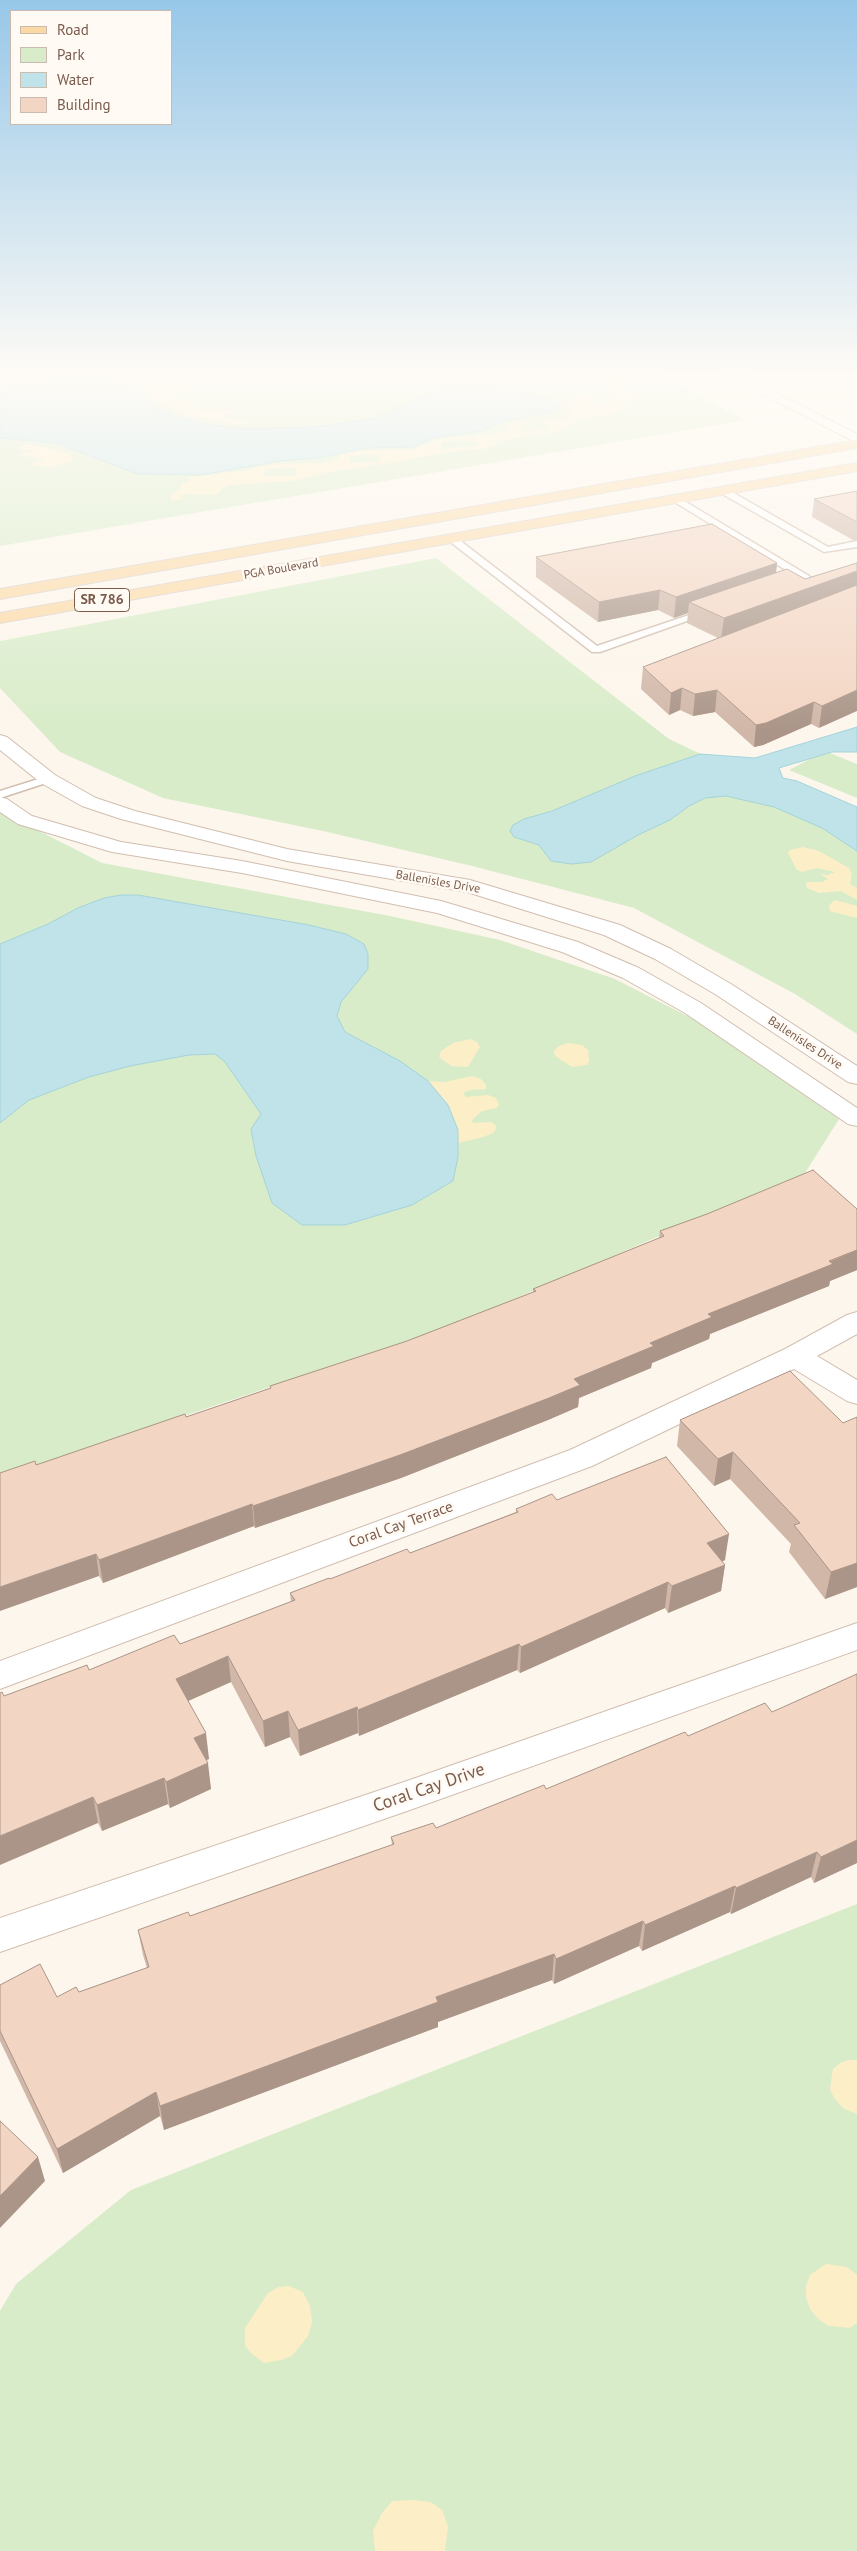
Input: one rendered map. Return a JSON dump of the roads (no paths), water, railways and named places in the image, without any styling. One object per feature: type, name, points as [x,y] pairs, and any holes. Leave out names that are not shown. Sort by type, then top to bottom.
[{"type":"main road","name":"PGA Boulevard","points":[[0,594],[573,494]]},
{"type":"main road","points":[[451,538],[442,532],[441,528],[453,522],[577,494]]},
{"type":"main road","name":"PGA Boulevard","points":[[0,618],[701,494]]},
{"type":"street","name":"Ballenisles Drive","points":[[0,741],[48,779],[89,802],[288,856],[470,886],[612,930],[664,954],[723,989],[857,1077]]},
{"type":"street","name":"Ballenisles Drive","points":[[0,803],[25,820],[118,848],[332,884],[441,907],[570,947],[631,973],[693,1008],[857,1119]]},
{"type":"street","points":[[118,848],[144,836],[151,820]]},
{"type":"street","points":[[185,829],[295,845],[372,861],[470,886]]},
{"type":"street","points":[[162,854],[270,885],[381,906],[465,916]]},
{"type":"street","points":[[332,884],[345,865]]},
{"type":"street","name":"Coral Cay Terrace","points":[[0,1675],[581,1458],[795,1356],[857,1322]]},
{"type":"street","points":[[795,1356],[857,1394]]},
{"type":"street","name":"Coral Cay Drive","points":[[0,1935],[407,1796],[857,1636]]},
{"type":"lane","points":[[729,494],[826,550],[857,544]]},
{"type":"lane","points":[[676,499],[806,578],[779,588]]},
{"type":"lane","points":[[451,538],[596,650],[715,609]]},
{"type":"lane","points":[[0,796],[48,779]]},
{"type":"water","points":[[857,727],[857,752],[832,752],[779,768],[783,778],[797,781],[857,807],[857,851],[822,828],[774,807],[726,796],[705,798],[689,806],[670,820],[638,835],[591,862],[571,864],[551,861],[539,845],[514,837],[510,831],[513,825],[524,819],[552,811],[635,776],[700,754],[755,758]]},
{"type":"water","points":[[138,895],[309,925],[346,934],[364,944],[368,954],[368,969],[341,1002],[337,1016],[345,1032],[400,1061],[428,1081],[448,1105],[458,1130],[458,1157],[453,1181],[412,1205],[345,1225],[302,1225],[272,1203],[256,1156],[251,1129],[261,1114],[225,1062],[215,1054],[189,1055],[130,1066],[89,1077],[29,1100],[0,1123],[0,944],[48,924],[78,908],[104,898]]}]
